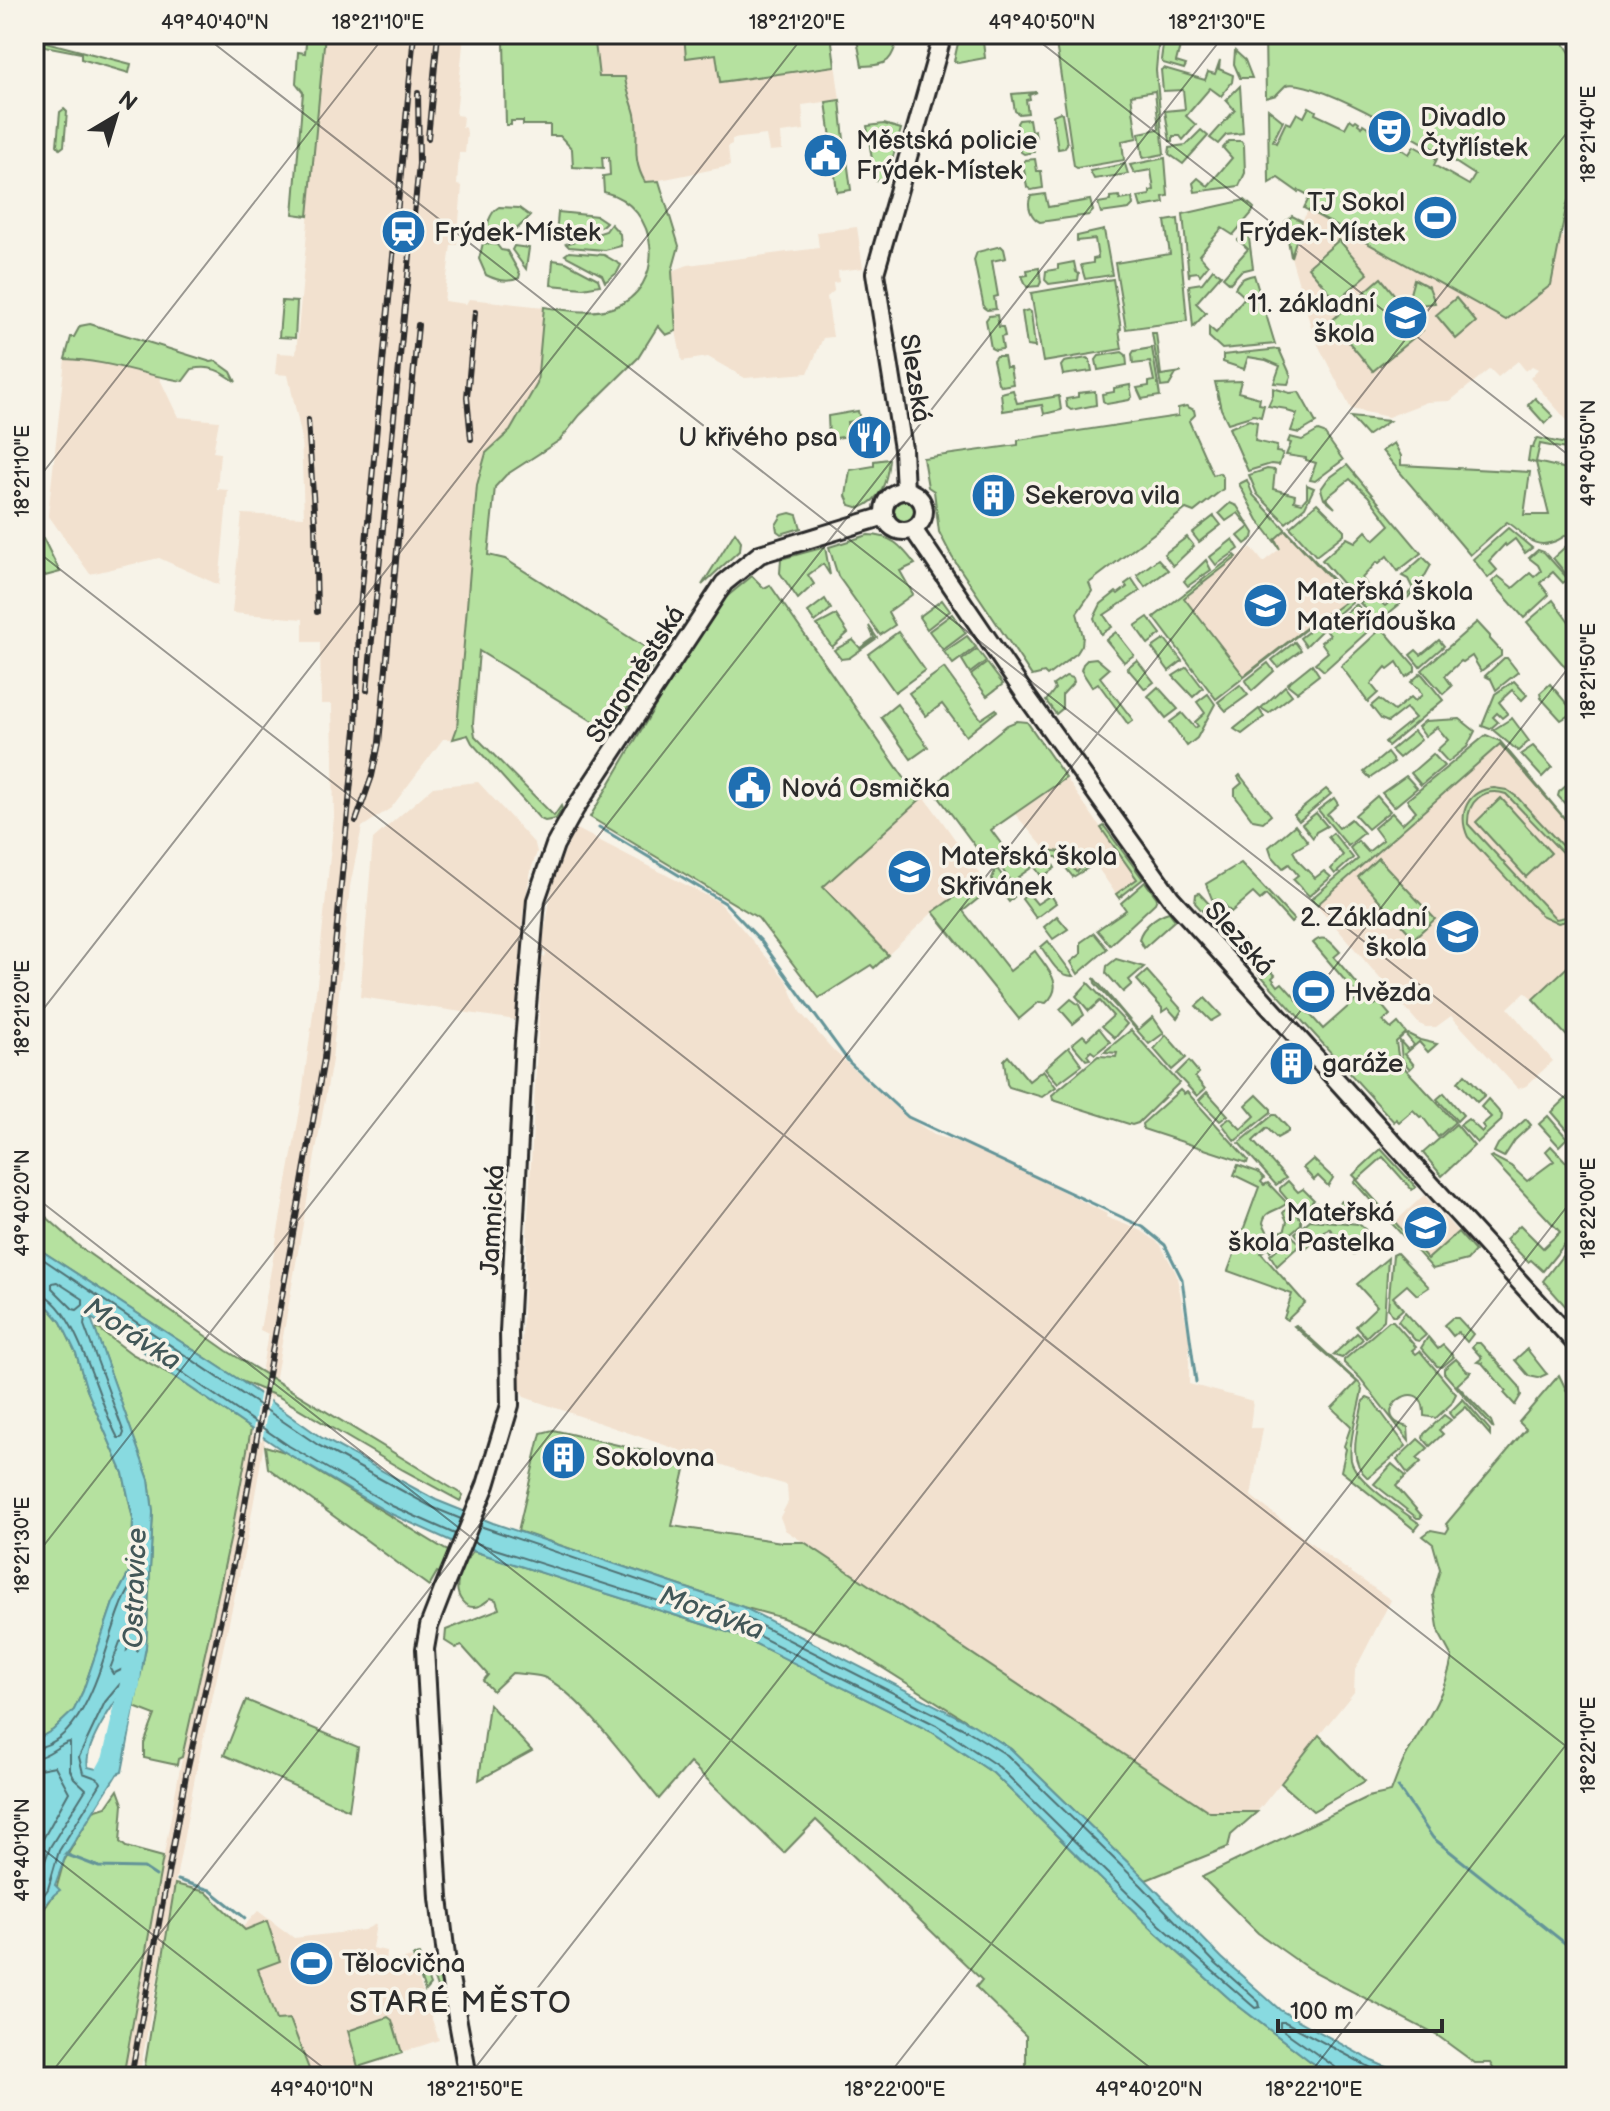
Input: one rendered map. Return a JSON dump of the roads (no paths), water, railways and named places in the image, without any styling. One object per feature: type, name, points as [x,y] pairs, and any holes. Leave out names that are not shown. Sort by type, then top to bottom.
[{"type":"main road","name":"Slezská","points":[[943,34],[875,273],[903,449],[905,491],[916,495],[923,504],[921,521],[913,529],[1027,697],[1171,898],[1576,1344]]},
{"type":"main road","points":[[905,491],[889,498],[885,516],[895,529],[913,529]]},
{"type":"main road","name":"Staroměstská","points":[[532,955],[536,900],[555,845],[724,583],[760,554],[885,516]]},
{"type":"main road","name":"Jamnická","points":[[468,2077],[439,1898],[425,1649],[429,1626],[486,1485],[510,1405],[509,1332],[523,1054],[532,955]]},
{"type":"water","name":"Morávka","points":[[34,1242],[42,1251],[241,1381],[322,1438],[436,1500],[493,1523],[743,1607],[972,1724],[1011,1749],[1222,1958],[1280,2010],[1372,2061],[1409,2077],[1336,2077],[1310,2061],[1232,2001],[1154,1931],[993,1773],[932,1732],[740,1636],[473,1551],[389,1513],[285,1452],[172,1375],[132,1342],[91,1318],[149,1480],[153,1512],[146,1647],[122,1772],[117,1774],[66,1855],[55,1885],[60,1890],[44,1908],[34,1947],[34,1760],[43,1746],[34,1758],[34,1741],[53,1730],[74,1710],[83,1691],[113,1603],[132,1567],[133,1519],[123,1473],[87,1390],[76,1353],[61,1322],[50,1309],[34,1298]],"holes":[[[129,1685],[113,1752],[100,1770],[88,1767],[95,1736]]]},
{"type":"waterway","points":[[599,827],[725,903],[761,941],[849,1062],[908,1117],[1143,1227],[1165,1245],[1182,1279],[1196,1382]]},
{"type":"waterway","name":"Ostravice","points":[[106,1772],[112,1761],[130,1684],[132,1660]]},
{"type":"waterway","points":[[1398,1787],[1433,1838],[1576,1952]]},
{"type":"waterway","points":[[65,1854],[99,1867],[144,1868],[156,1876]]},
{"type":"waterway","points":[[178,1880],[210,1890],[245,1918]]},
{"type":"railway","points":[[131,2077],[186,1775],[239,1538],[324,1059],[356,730],[364,564],[414,34]]},
{"type":"railway","points":[[428,138],[438,34]]},
{"type":"railway","points":[[367,690],[419,164],[418,93]]},
{"type":"railway","points":[[471,439],[467,397],[475,312]]},
{"type":"railway","points":[[356,821],[372,776],[379,743],[418,325]]},
{"type":"railway","points":[[308,420],[317,612]]},
{"type":"place","name":"Divadlo Čtyřlístek","points":[[1389,132]]},
{"type":"place","name":"Městská policie Frýdek-Místek","points":[[825,155]]},
{"type":"place","name":"TJ Sokol Frýdek-Místek","points":[[1436,217]]},
{"type":"place","name":"Frýdek-Místek","points":[[403,232]]},
{"type":"place","name":"11. základní škola","points":[[1406,318]]},
{"type":"place","name":"U křivého psa","points":[[869,437]]},
{"type":"place","name":"Sekerova vila","points":[[994,495]]},
{"type":"place","name":"Mateřská škola Mateřídouška","points":[[1265,606]]},
{"type":"place","name":"Nová Osmička","points":[[750,788]]},
{"type":"place","name":"Mateřská škola Skřivánek","points":[[909,871]]},
{"type":"place","name":"2. Základní škola","points":[[1458,932]]},
{"type":"place","name":"Hvězda","points":[[1313,992]]},
{"type":"place","name":"garáže","points":[[1291,1063]]},
{"type":"place","name":"Mateřská škola Pastelka","points":[[1426,1227]]},
{"type":"place","name":"Sokolovna","points":[[564,1457]]},
{"type":"place","name":"Tělocvična","points":[[311,1963]]},
{"type":"district","name":"STARÉ MĚSTO","points":[[461,2002]]}]
